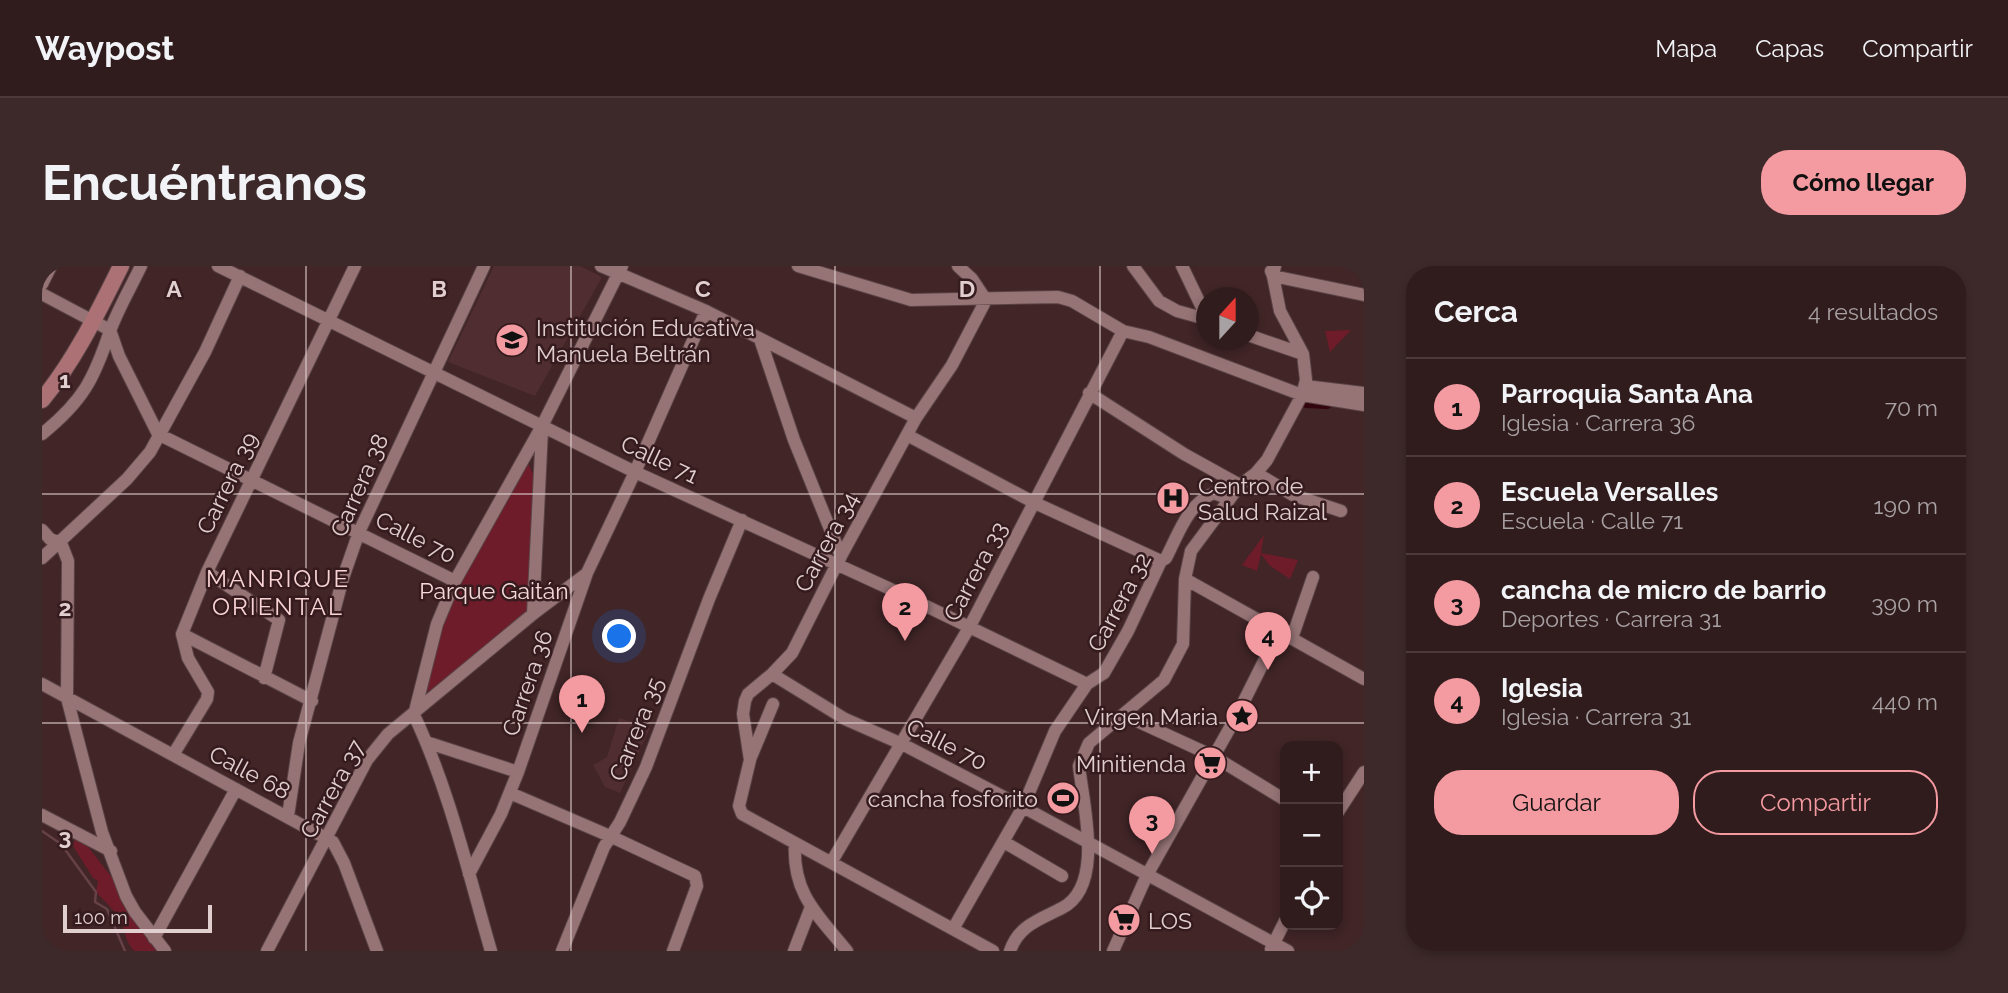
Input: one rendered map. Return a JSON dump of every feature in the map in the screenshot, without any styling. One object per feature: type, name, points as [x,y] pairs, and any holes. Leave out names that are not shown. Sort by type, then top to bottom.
[{"type":"main road","points":[[42,400],[57,382],[93,321],[121,266]]},
{"type":"street","points":[[42,284],[51,266]]},
{"type":"street","points":[[42,434],[83,395],[141,266]]},
{"type":"street","name":"Calle 71","points":[[218,266],[635,472],[839,560],[1087,684]]},
{"type":"street","name":"Carrera 39","points":[[182,634],[207,572],[355,266]]},
{"type":"street","name":"Carrera 38","points":[[288,816],[293,774],[343,578],[359,533],[484,266]]},
{"type":"street","points":[[601,266],[620,270],[706,311],[916,418]]},
{"type":"street","points":[[798,266],[911,300],[986,300],[1013,297],[1059,298],[1072,301],[1122,331],[1149,337],[1304,391],[1364,405]]},
{"type":"street","points":[[958,266],[972,279],[986,300]]},
{"type":"street","points":[[1182,266],[1196,296]]},
{"type":"street","points":[[1010,951],[1020,932],[1030,923],[1069,904],[1076,895],[1087,866],[1089,845],[1082,799],[1080,760],[1089,743],[1164,680],[1182,650],[1185,579],[1191,551],[1240,485],[1267,460],[1304,391],[1303,354],[1280,311],[1272,269],[1364,295]]},
{"type":"street","points":[[491,951],[426,742],[414,715],[437,624],[456,581],[542,426],[620,270]]},
{"type":"street","points":[[1137,270],[1159,300],[1177,311],[1196,316]]},
{"type":"street","points":[[42,558],[139,466],[155,445],[158,434],[168,421],[205,352],[240,276]]},
{"type":"street","points":[[42,294],[110,330],[119,356],[158,434]]},
{"type":"street","name":"Carrera 34","points":[[795,843],[742,814],[738,806],[750,760],[743,715],[745,701],[754,687],[772,674],[792,653],[916,418],[952,365],[986,300]]},
{"type":"street","name":"Carrera 36","points":[[469,874],[510,793],[587,573],[706,311]]},
{"type":"street","name":"Carrera 33","points":[[832,861],[970,626],[1122,331]]},
{"type":"street","points":[[760,339],[839,560]]},
{"type":"street","points":[[1259,339],[1303,354]]},
{"type":"street","points":[[1304,391],[1364,393]]},
{"type":"street","points":[[1089,393],[1184,454],[1240,485]]},
{"type":"street","points":[[533,614],[542,426]]},
{"type":"street","name":"Calle 70","points":[[158,434],[456,581]]},
{"type":"street","points":[[907,435],[1035,503],[1161,561]]},
{"type":"street","points":[[1256,473],[1293,495],[1341,511]]},
{"type":"street","name":"Carrera 32","points":[[953,929],[1023,807],[1055,731],[1087,684],[1104,673],[1128,631],[1161,561],[1166,558],[1197,503],[1214,493],[1229,499]]},
{"type":"street","name":"Carrera 35","points":[[562,951],[604,847],[612,837],[646,768],[709,599],[742,520]]},
{"type":"street","points":[[42,530],[50,538],[61,542],[68,561],[67,698],[90,791],[126,896],[164,951]]},
{"type":"street","points":[[207,572],[279,620],[264,678]]},
{"type":"street","name":"Carrera 37","points":[[267,951],[367,760],[388,734],[587,573]]},
{"type":"street","points":[[1292,638],[1313,578]]},
{"type":"street","points":[[1185,579],[1364,679]]},
{"type":"street","points":[[1113,951],[1147,875],[1236,718],[1279,631]]},
{"type":"street","points":[[182,634],[312,701]]},
{"type":"street","points":[[173,755],[207,699],[208,692],[188,658],[182,634]]},
{"type":"street","name":"Calle 70","points":[[772,674],[845,719],[902,744],[1023,807],[1272,947],[1288,951]]},
{"type":"street","name":"Calle 68","points":[[42,684],[333,842],[341,856],[377,951]]},
{"type":"street","points":[[750,760],[773,704]]},
{"type":"street","points":[[1126,714],[1213,756],[1280,797]]},
{"type":"street","points":[[426,742],[518,772]]},
{"type":"street","points":[[1343,804],[1364,772]]},
{"type":"street","points":[[154,938],[236,789]]},
{"type":"street","points":[[510,793],[692,874],[697,886],[674,951]]},
{"type":"street","points":[[42,815],[111,851]]},
{"type":"street","points":[[1003,842],[1062,876]]},
{"type":"street","points":[[848,951],[811,907],[801,887],[794,862],[795,843],[993,951]]},
{"type":"street","points":[[794,951],[811,907]]},
{"type":"street","points":[[1272,947],[1280,930]]},
{"type":"shaded area","name":"Institución Educativa Manuela Beltrán","points":[[494,266],[580,266],[602,277],[535,396],[448,362]]},
{"type":"shaded area","points":[[619,718],[650,728],[620,793],[605,787],[593,765],[607,757]]},
{"type":"green space","points":[[1351,330],[1330,352],[1325,331]]},
{"type":"green space","name":"Parque Gaitán","points":[[528,463],[539,487],[533,614],[450,684],[424,692],[444,607]]},
{"type":"green space","points":[[1264,535],[1261,553],[1298,560],[1290,579],[1269,565],[1261,554],[1257,571],[1242,565]]},
{"type":"green space","points":[[77,833],[170,951],[134,951],[131,948],[120,919],[96,892],[98,881],[93,878],[73,846]]},
{"type":"waterway","points":[[1306,403],[1327,404]]},
{"type":"waterway","points":[[42,831],[61,844],[96,892],[95,902],[107,909],[125,951]]},
{"type":"place","name":"Institución Educativa Manuela Beltrán","points":[[512,340]]},
{"type":"place","name":"Centro de Salud Raizal","points":[[1173,498]]},
{"type":"place","name":"Escuela Versalles","points":[[905,641]]},
{"type":"place","name":"Iglesia","points":[[1268,670]]},
{"type":"place","name":"Virgen Maria","points":[[1242,716]]},
{"type":"place","name":"Parroquia Santa Ana","points":[[582,733]]},
{"type":"place","name":"Minitienda","points":[[1210,763]]},
{"type":"place","name":"cancha fosforito","points":[[1063,798]]},
{"type":"place","name":"cancha de micro de barrio","points":[[1152,854]]},
{"type":"place","name":"LOS","points":[[1124,920]]},
{"type":"district","name":"MANRIQUE ORIENTAL","points":[[278,592]]}]
